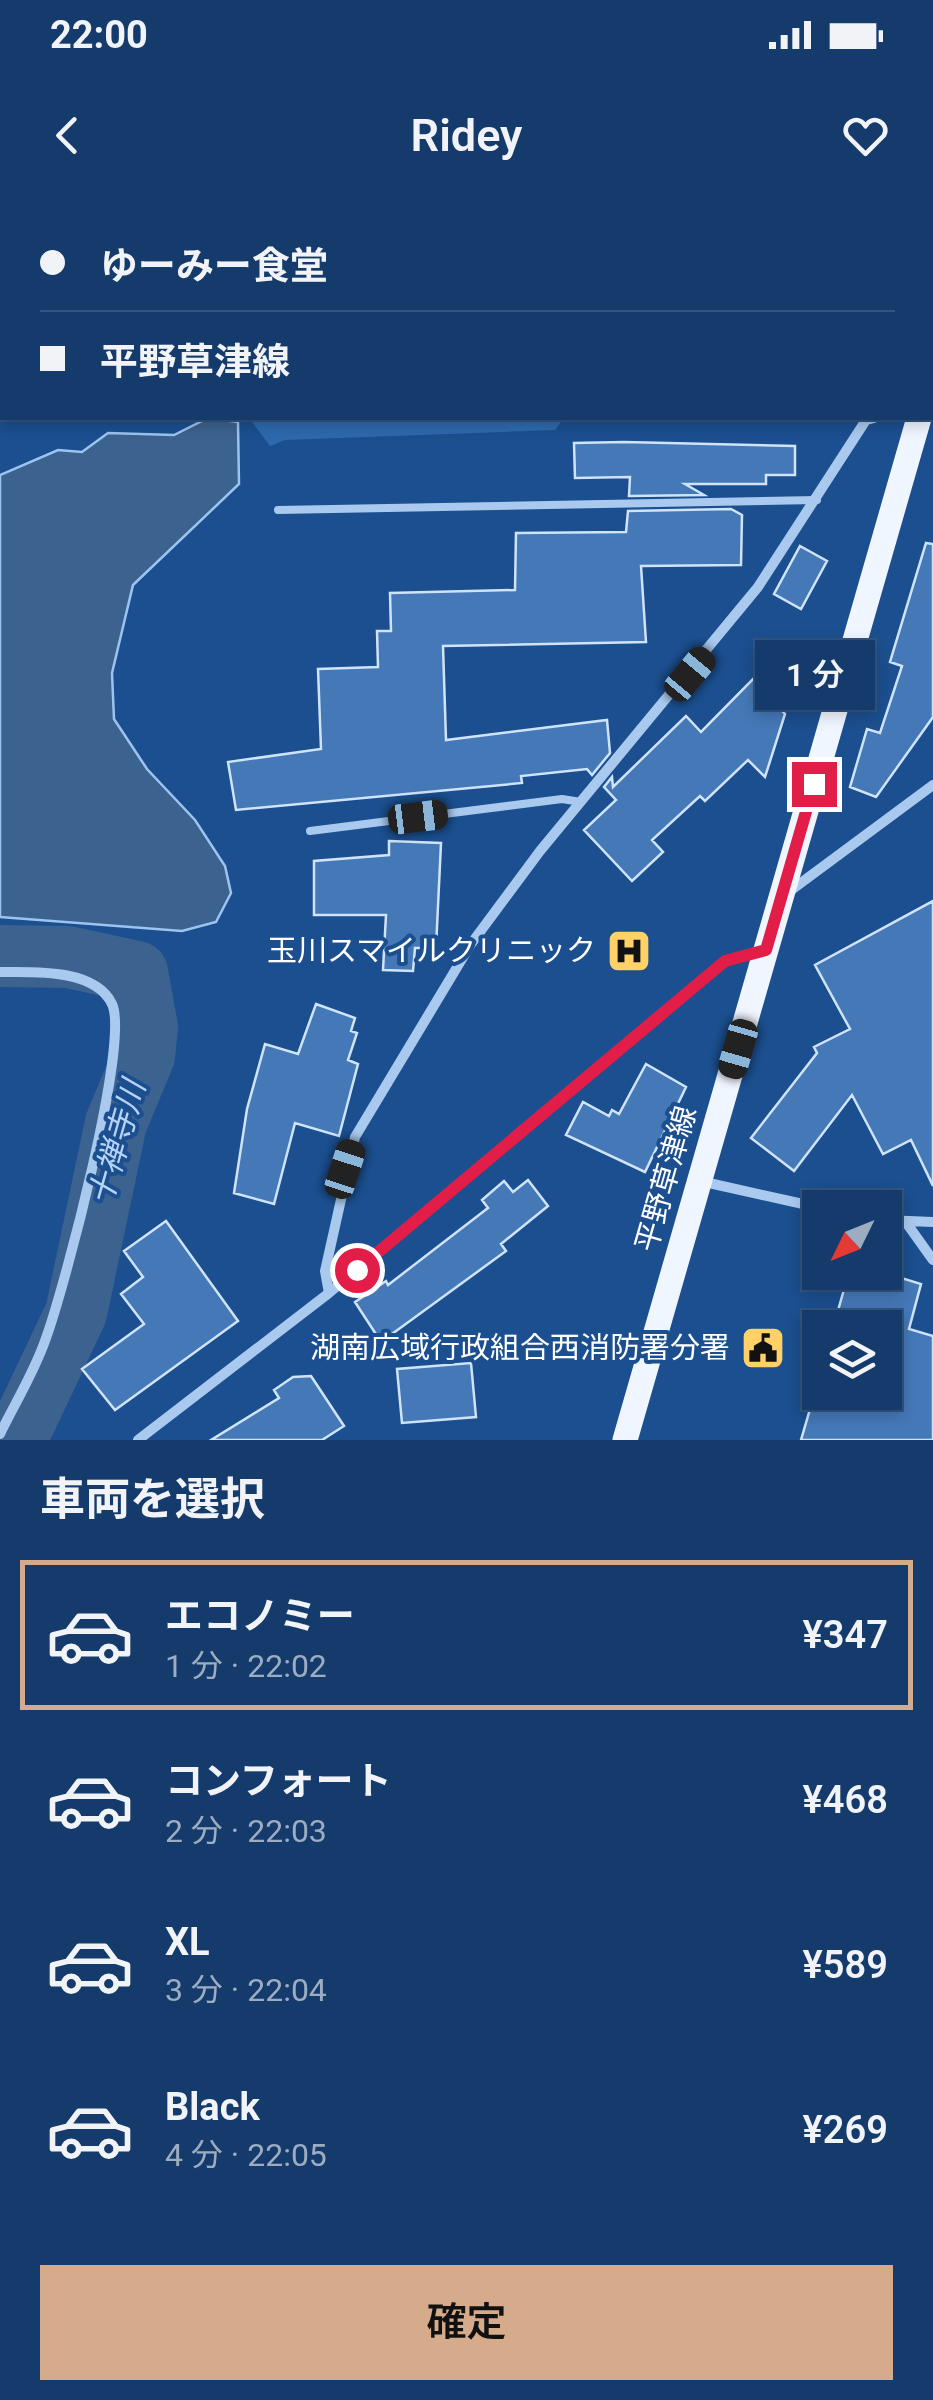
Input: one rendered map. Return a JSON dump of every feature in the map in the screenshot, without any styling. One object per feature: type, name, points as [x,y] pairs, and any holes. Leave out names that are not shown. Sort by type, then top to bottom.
[{"type":"main road","name":"平野草津線","points":[[625,1440],[918,420]]},
{"type":"street","points":[[329,1293],[324,1271],[355,1137],[471,944],[581,802],[726,629],[817,500],[866,420]]},
{"type":"street","points":[[782,898],[933,785]]},
{"type":"street","points":[[138,1440],[329,1293],[725,961],[766,950]]},
{"type":"street","points":[[0,972],[42,972],[91,983],[112,1003],[117,1043],[74,1238],[46,1340],[0,1434]]},
{"type":"street","points":[[699,1181],[802,1204]]},
{"type":"street","points":[[902,1221],[933,1222]]},
{"type":"street","points":[[905,1221],[933,1260]]},
{"type":"lane","points":[[278,510],[817,500]]},
{"type":"lane","points":[[310,830],[562,799],[581,802]]},
{"type":"shaded area","points":[[204,420],[238,422],[239,484],[133,585],[112,673],[114,719],[147,769],[195,820],[225,866],[231,893],[216,922],[182,931],[0,917],[0,475],[58,450],[82,452],[108,433],[174,435]]},
{"type":"shaded area","points":[[250,420],[562,420],[555,430],[285,440],[270,446]]},
{"type":"building","points":[[574,443],[795,446],[795,475],[766,475],[766,484],[685,484],[704,495],[629,496],[630,477],[575,478]]},
{"type":"building","points":[[731,509],[742,515],[741,565],[641,566],[646,642],[443,646],[446,740],[607,720],[610,753],[592,775],[587,769],[521,776],[522,783],[236,810],[228,762],[321,749],[318,669],[378,667],[377,631],[391,631],[390,593],[515,590],[516,533],[626,532],[628,511]]},
{"type":"building","points":[[926,543],[933,544],[933,717],[876,797],[850,787],[867,729],[880,733],[902,666],[890,662]]},
{"type":"building","points":[[800,546],[827,561],[801,609],[774,594]]},
{"type":"building","points":[[753,679],[785,714],[765,777],[748,760],[705,801],[700,796],[652,840],[663,852],[632,881],[584,830],[616,800],[604,787],[612,777],[613,787],[686,716],[701,732]]},
{"type":"building","points":[[389,841],[441,843],[436,948],[415,948],[413,971],[383,970],[386,915],[314,915],[314,861],[389,855]]},
{"type":"building","points":[[933,901],[933,1186],[911,1140],[883,1154],[852,1095],[794,1171],[751,1138],[817,1053],[814,1047],[850,1029],[815,965]]},
{"type":"building","points":[[316,1004],[355,1018],[351,1031],[357,1033],[348,1060],[358,1064],[339,1136],[295,1123],[274,1204],[234,1193],[247,1109],[265,1044],[298,1054]]},
{"type":"building","points":[[646,1064],[686,1087],[645,1172],[566,1135],[583,1102],[609,1116],[612,1110],[619,1114]]},
{"type":"building","points":[[528,1180],[548,1206],[501,1244],[506,1251],[381,1342],[355,1302],[386,1281],[388,1285],[488,1208],[482,1200],[504,1181],[513,1192]]},
{"type":"building","points":[[166,1221],[238,1321],[115,1410],[82,1369],[144,1324],[121,1294],[143,1277],[124,1251]]},
{"type":"building","points":[[902,1278],[921,1284],[909,1329],[933,1336],[933,1440],[801,1440],[810,1410],[902,1410],[902,1310],[838,1310],[844,1290],[902,1290]]},
{"type":"building","points":[[471,1363],[476,1417],[402,1423],[397,1369]]},
{"type":"building","points":[[311,1376],[344,1426],[322,1440],[211,1440],[279,1398],[274,1390],[293,1377]]},
{"type":"waterway","name":"十禅寺川","points":[[0,956],[68,957],[137,972],[147,1027],[144,1056],[116,1123],[76,1313],[16,1440]]},
{"type":"place","name":"玉川スマイルクリニック","points":[[629,951]]},
{"type":"place","name":"湖南広域行政組合西消防署分署","points":[[763,1348]]},
{"type":"route","points":[[357,1270],[725,961],[766,950],[814,784]]}]
